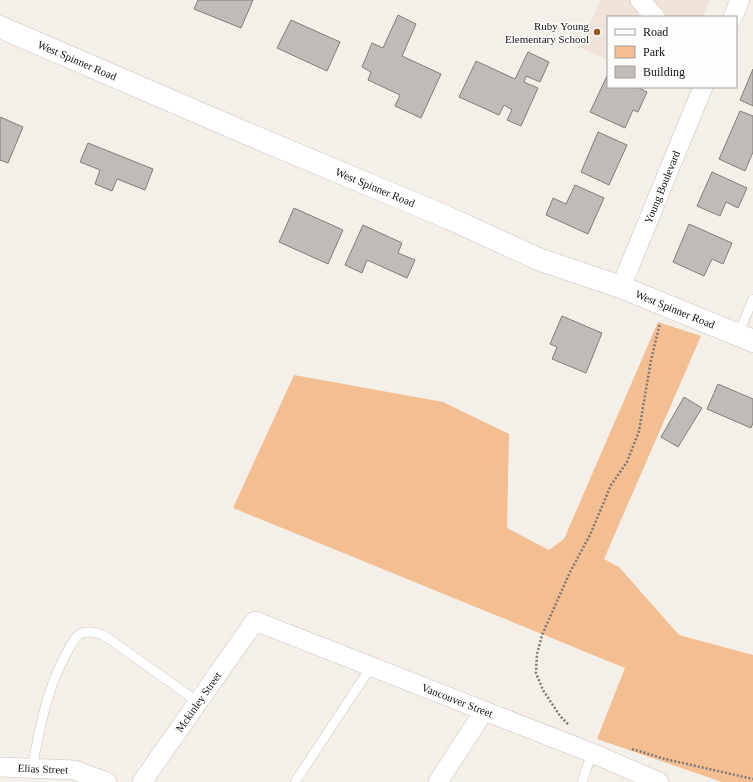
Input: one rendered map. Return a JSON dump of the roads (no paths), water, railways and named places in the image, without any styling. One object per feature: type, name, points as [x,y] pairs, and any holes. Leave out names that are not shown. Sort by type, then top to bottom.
[{"type":"street","points":[[640,0],[654,16]]},
{"type":"street","points":[[733,16],[740,0]]},
{"type":"street","name":"West Spinner Road","points":[[0,27],[248,134],[451,219],[538,259],[621,287],[746,338]]},
{"type":"street","name":"Young Boulevard","points":[[621,287],[703,88]]},
{"type":"street","name":"Vancouver Street","points":[[255,621],[592,753],[659,782]]},
{"type":"street","name":"Mckinley Street","points":[[142,782],[255,621]]},
{"type":"street","points":[[438,782],[484,711]]},
{"type":"street","name":"Elias Street","points":[[0,767],[74,770],[107,782]]},
{"type":"lane","points":[[746,338],[753,299]]},
{"type":"lane","points":[[32,768],[42,714],[50,689],[73,641],[81,634],[89,631],[106,636],[198,702]]},
{"type":"lane","points":[[295,782],[372,667]]},
{"type":"lane","points":[[582,782],[592,753]]},
{"type":"place","name":"Ruby Young Elementary School","points":[[597,32]]}]
